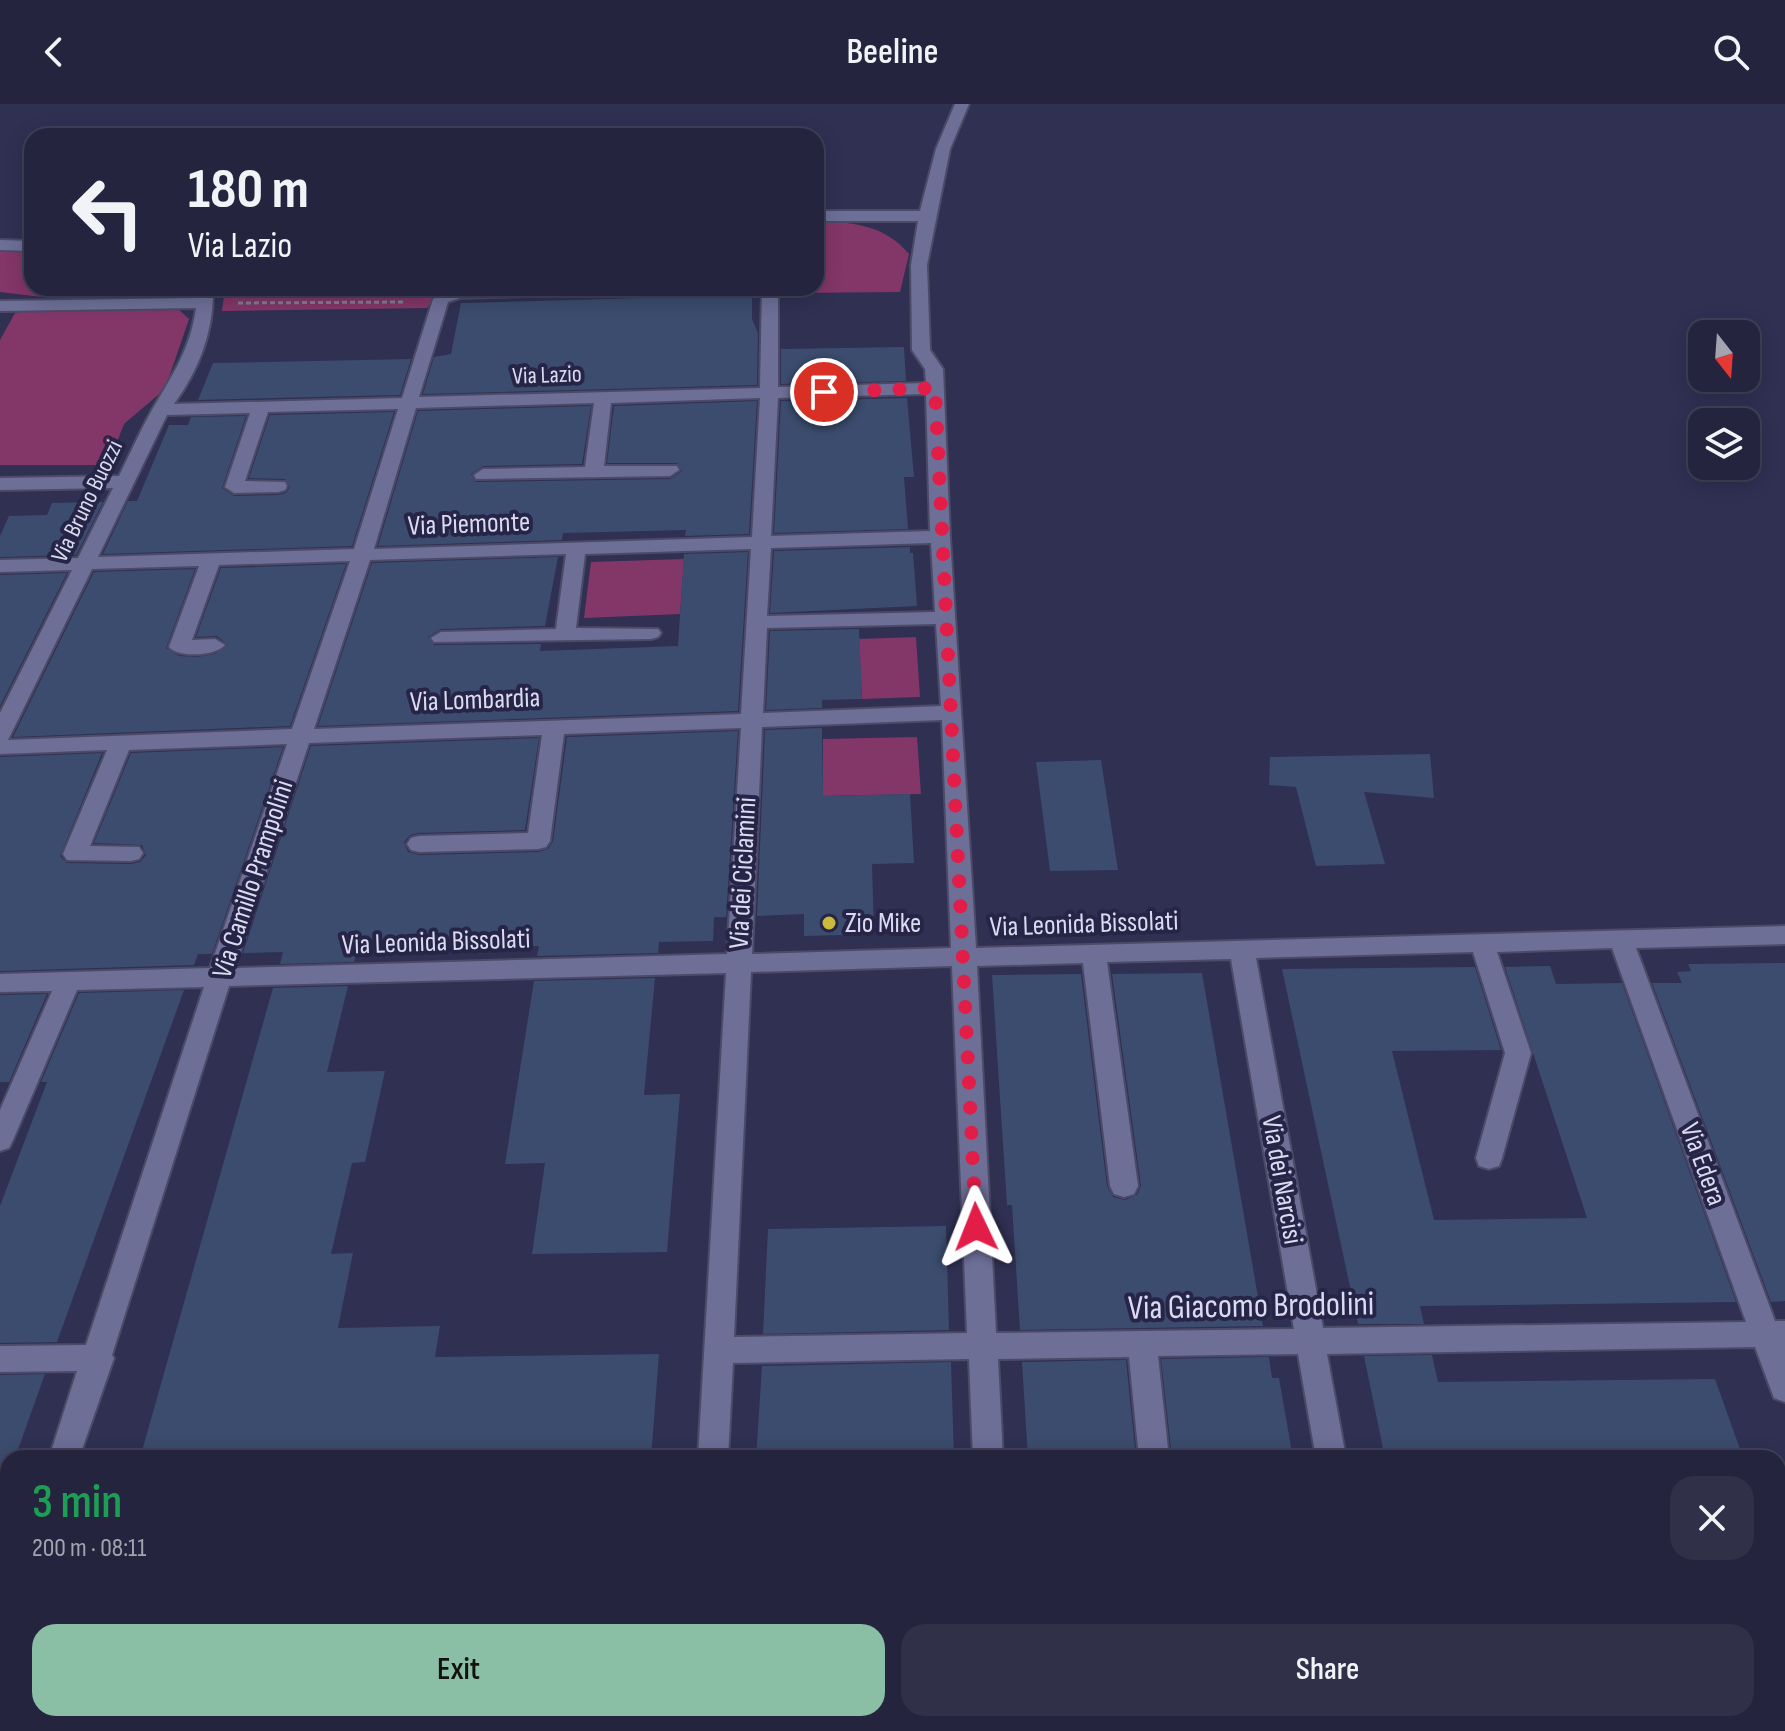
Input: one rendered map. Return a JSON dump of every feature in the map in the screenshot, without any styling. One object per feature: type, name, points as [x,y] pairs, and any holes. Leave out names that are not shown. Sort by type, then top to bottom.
[{"type":"street","points":[[962,104],[943,149],[919,265],[921,350],[934,369],[988,1450]]},
{"type":"street","points":[[824,216],[927,216]]},
{"type":"street","points":[[0,245],[24,246]]},
{"type":"street","points":[[0,306],[206,296]]},
{"type":"street","name":"Via Bruno Buozzi","points":[[0,735],[161,410],[174,392],[193,353],[206,296]]},
{"type":"street","points":[[441,299],[450,296]]},
{"type":"street","name":"Via dei Ciclamini","points":[[713,1450],[769,393],[770,296]]},
{"type":"street","name":"Via Camillo Prampolini","points":[[67,1450],[99,1358],[219,978],[362,555],[441,299]]},
{"type":"street","name":"Via Lazio","points":[[161,410],[935,388]]},
{"type":"street","points":[[594,472],[603,398]]},
{"type":"street","points":[[261,407],[234,487],[278,486]]},
{"type":"street","points":[[483,475],[670,470]]},
{"type":"street","points":[[0,484],[125,482]]},
{"type":"street","name":"Via Piemonte","points":[[0,566],[940,537]]},
{"type":"street","points":[[565,635],[576,549]]},
{"type":"street","points":[[211,560],[179,647],[215,645]]},
{"type":"street","points":[[756,622],[946,618]]},
{"type":"street","points":[[441,638],[651,633]]},
{"type":"street","name":"Via Lombardia","points":[[0,747],[952,713]]},
{"type":"street","points":[[419,844],[538,841],[554,727]]},
{"type":"street","points":[[121,742],[75,854],[131,853]]},
{"type":"street","name":"Via Leonida Bissolati","points":[[0,983],[1785,935]]},
{"type":"street","name":"Via Edera","points":[[1621,940],[1775,1334],[1785,1389]]},
{"type":"street","points":[[1482,944],[1518,1053],[1489,1158]]},
{"type":"street","name":"Via dei Narcisi","points":[[1242,950],[1330,1450]]},
{"type":"street","points":[[1094,954],[1124,1186]]},
{"type":"street","points":[[0,1140],[69,981]]},
{"type":"street","name":"Via Giacomo Brodolini","points":[[718,1350],[1775,1334]]},
{"type":"street","points":[[1142,1344],[1153,1450]]},
{"type":"street","points":[[0,1359],[99,1358]]},
{"type":"path","points":[[206,296],[441,299]]},
{"type":"shaded area","points":[[824,221],[867,227],[899,244],[909,254],[900,292],[824,293]]},
{"type":"shaded area","points":[[0,249],[24,249],[24,295],[0,292]]},
{"type":"shaded area","points":[[34,296],[186,296],[42,297]]},
{"type":"shaded area","points":[[224,296],[438,296],[427,308],[222,311]]},
{"type":"shaded area","points":[[176,307],[189,319],[165,389],[124,424],[108,465],[0,465],[0,340],[15,313],[34,309]]},
{"type":"shaded area","points":[[684,559],[680,614],[584,618],[591,562]]},
{"type":"shaded area","points":[[916,637],[920,697],[862,699],[859,639]]},
{"type":"shaded area","points":[[917,737],[921,794],[823,796],[823,739]]},
{"type":"building","points":[[752,296],[752,319],[758,333],[757,385],[423,394],[434,357],[451,354],[461,303]]},
{"type":"building","points":[[904,347],[906,381],[781,384],[781,349]]},
{"type":"building","points":[[411,359],[400,395],[198,400],[213,363]]},
{"type":"building","points":[[907,398],[914,477],[904,477],[908,529],[774,533],[781,401]]},
{"type":"building","points":[[757,401],[749,534],[685,536],[686,530],[563,533],[562,540],[378,546],[418,411],[591,406],[582,464],[483,466],[471,474],[476,482],[670,479],[682,471],[677,463],[607,463],[614,406]]},
{"type":"building","points":[[394,412],[352,546],[103,554],[128,501],[137,501],[169,425],[188,425],[191,417],[246,416],[222,488],[234,496],[278,495],[286,493],[290,487],[285,479],[249,478],[270,415]]},
{"type":"building","points":[[103,502],[76,555],[0,557],[0,536],[9,516],[47,515],[52,503]]},
{"type":"building","points":[[910,547],[917,606],[770,613],[774,551]]},
{"type":"building","points":[[748,552],[738,711],[318,726],[372,563],[558,557],[545,626],[441,629],[428,637],[434,645],[541,644],[540,651],[678,646],[684,554]]},
{"type":"building","points":[[346,564],[290,726],[13,737],[94,572],[195,569],[166,648],[179,656],[197,657],[215,654],[228,645],[217,636],[196,637],[221,568]]},
{"type":"building","points":[[67,573],[0,706],[0,575]]},
{"type":"building","points":[[859,629],[862,699],[822,700],[822,708],[766,710],[770,631]]},
{"type":"building","points":[[822,728],[823,796],[910,794],[914,863],[872,864],[874,934],[804,936],[804,914],[757,916],[765,730]]},
{"type":"building","points":[[738,731],[726,917],[714,917],[713,941],[659,942],[658,953],[537,956],[539,946],[357,950],[354,962],[280,964],[283,952],[243,953],[311,746],[539,738],[525,830],[419,833],[410,835],[404,842],[408,852],[419,855],[538,852],[548,849],[553,841],[567,737]]},
{"type":"building","points":[[283,747],[212,954],[198,954],[194,965],[0,971],[0,757],[102,753],[60,856],[67,863],[131,864],[140,862],[146,855],[142,845],[94,843],[131,753]]},
{"type":"building","points":[[1430,754],[1434,798],[1364,792],[1385,864],[1316,866],[1296,787],[1269,785],[1270,757]]},
{"type":"building","points":[[1101,760],[1118,870],[1050,871],[1036,762]]},
{"type":"building","points":[[1785,963],[1785,1301],[1771,1302],[1652,983],[1682,983],[1677,972],[1691,971],[1688,964]]},
{"type":"building","points":[[1550,966],[1556,984],[1622,983],[1736,1302],[1420,1306],[1424,1324],[1358,1324],[1282,969],[1475,967],[1501,1050],[1392,1051],[1434,1220],[1587,1218],[1505,967]]},
{"type":"building","points":[[1202,973],[1263,1326],[1020,1330],[1012,1205],[1007,1205],[992,975],[1081,974],[1107,1186],[1113,1197],[1125,1200],[1137,1195],[1141,1186],[1112,974]]},
{"type":"building","points":[[655,978],[644,1095],[680,1094],[667,1252],[532,1254],[545,1163],[505,1164],[534,981]]},
{"type":"building","points":[[348,986],[327,1072],[385,1071],[365,1162],[352,1163],[331,1254],[353,1253],[338,1328],[440,1326],[435,1357],[659,1354],[652,1450],[142,1450],[273,988]]},
{"type":"building","points":[[184,990],[57,1342],[0,1343],[0,1206],[47,1082],[41,1082],[79,993]]},
{"type":"building","points":[[47,994],[9,1082],[0,1082],[0,995]]},
{"type":"building","points":[[946,1226],[949,1330],[763,1334],[768,1229]]},
{"type":"building","points":[[1432,1355],[1438,1382],[1715,1379],[1740,1450],[1383,1450],[1364,1356]]},
{"type":"building","points":[[1269,1357],[1272,1378],[1279,1378],[1292,1450],[1171,1450],[1161,1359]]},
{"type":"building","points":[[1126,1360],[1135,1450],[1028,1450],[1022,1362]]},
{"type":"building","points":[[951,1362],[954,1450],[757,1450],[762,1366]]},
{"type":"building","points":[[45,1374],[18,1450],[0,1450],[0,1375]]},
{"type":"place","name":"Zio Mike","points":[[829,923]]},
{"type":"route","points":[[824,392],[935,388],[976,1227]]}]
